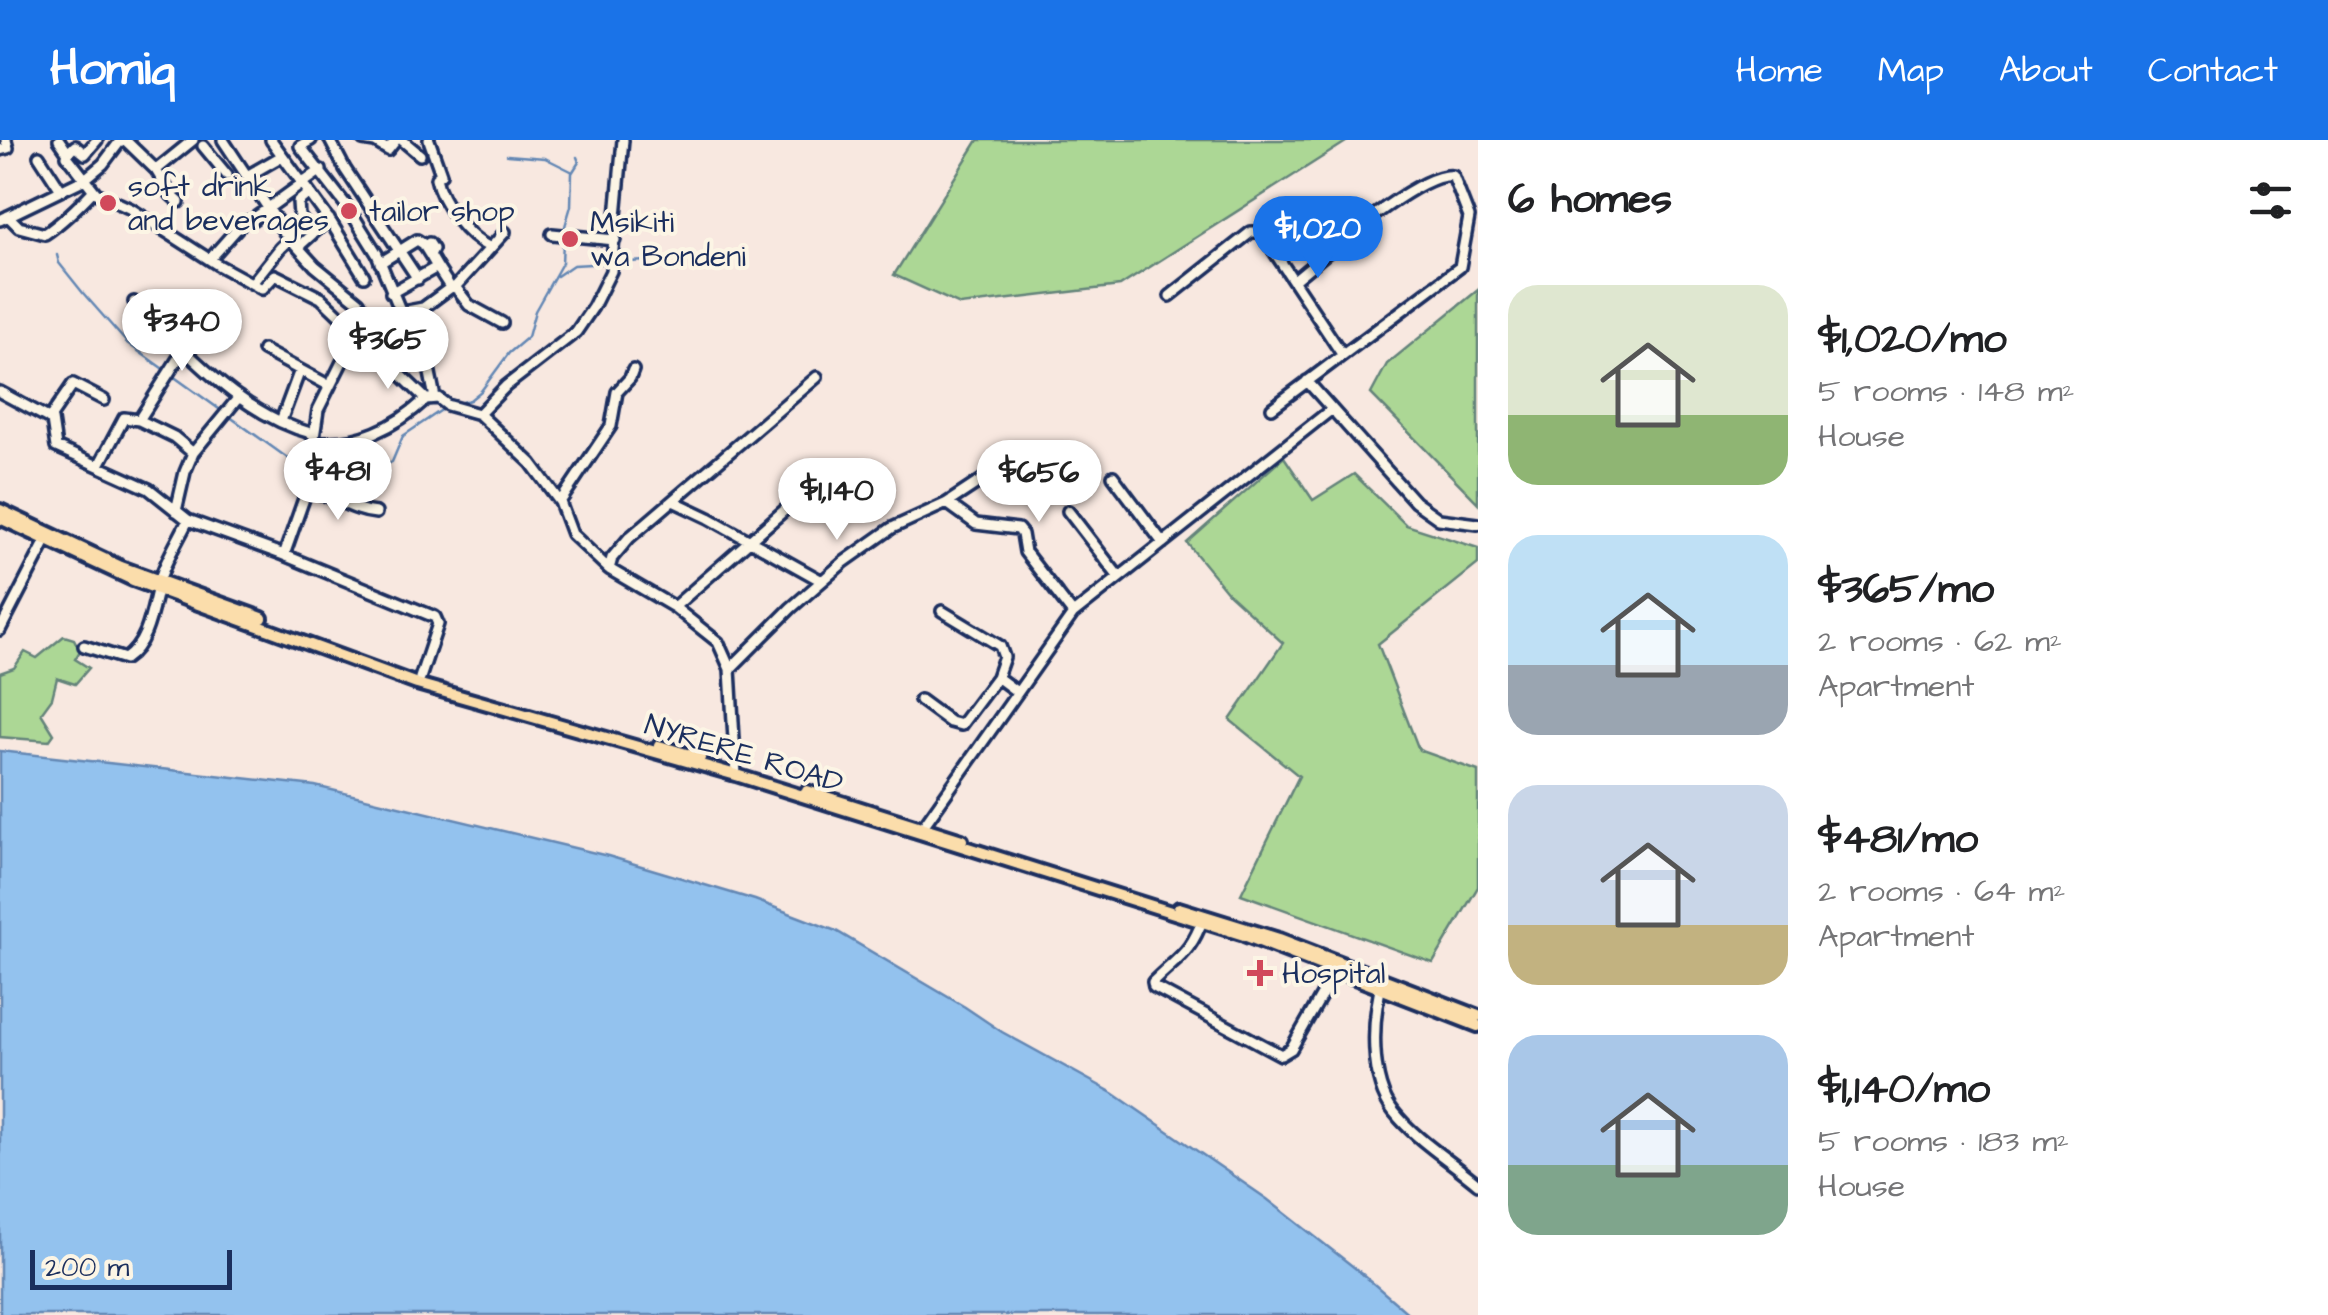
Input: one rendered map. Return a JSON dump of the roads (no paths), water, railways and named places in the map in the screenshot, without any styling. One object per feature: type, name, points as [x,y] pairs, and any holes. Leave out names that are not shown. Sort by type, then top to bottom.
[{"type":"main road","name":"NYRERE ROAD","points":[[0,510],[49,537]]},
{"type":"main road","name":"NYRERE ROAD","points":[[0,518],[443,693],[736,772],[1279,939],[1478,1026]]},
{"type":"main road","name":"NYRERE ROAD","points":[[159,584],[420,678],[922,828],[1204,918],[1336,970],[1478,1016]]},
{"type":"street","points":[[0,150],[8,148],[6,140]]},
{"type":"street","points":[[59,140],[93,191],[132,210],[263,289],[275,275],[321,298],[431,398],[479,414],[531,462],[560,502],[572,534],[609,569],[674,607],[718,642],[730,669],[736,772]]},
{"type":"street","points":[[49,168],[70,157],[75,146],[86,154],[98,140],[113,151]]},
{"type":"street","points":[[4,218],[83,180],[123,140],[156,170],[170,195],[179,202]]},
{"type":"street","points":[[222,140],[268,210],[338,287],[359,302],[371,325],[344,358],[318,410],[306,490],[284,555]]},
{"type":"street","points":[[271,140],[329,219],[364,276]]},
{"type":"street","points":[[311,140],[298,143],[349,209],[380,262],[391,292],[428,362],[431,398]]},
{"type":"street","points":[[330,140],[418,280]]},
{"type":"street","points":[[363,140],[388,150],[399,140],[420,155]]},
{"type":"street","points":[[430,140],[441,175],[436,178],[438,186],[448,208],[488,247]]},
{"type":"street","points":[[479,414],[506,386],[576,332],[593,307],[612,262],[624,140]]},
{"type":"street","points":[[156,170],[200,142],[227,175]]},
{"type":"street","points":[[39,156],[61,190]]},
{"type":"street","points":[[247,176],[282,156]]},
{"type":"street","points":[[210,260],[243,222],[268,210],[320,170]]},
{"type":"street","points":[[1272,408],[1460,267],[1469,217],[1453,176],[1444,174],[1382,208],[1294,280]]},
{"type":"street","points":[[4,218],[44,234],[71,216],[74,208],[93,191]]},
{"type":"street","points":[[309,193],[298,202],[297,209],[309,227]]},
{"type":"street","points":[[252,282],[309,227],[329,219]]},
{"type":"street","points":[[402,312],[423,308],[453,288],[505,232]]},
{"type":"street","points":[[1170,296],[1250,232],[1260,232],[1342,354]]},
{"type":"street","points":[[560,234],[616,240]]},
{"type":"street","points":[[380,262],[417,240],[469,305],[502,324]]},
{"type":"street","points":[[391,292],[437,267]]},
{"type":"street","points":[[134,302],[239,397],[314,438],[337,444],[360,438],[397,421],[431,398]]},
{"type":"street","points":[[351,327],[366,314]]},
{"type":"street","points":[[139,420],[184,349]]},
{"type":"street","points":[[264,350],[330,386]]},
{"type":"street","points":[[281,420],[286,398],[300,370]]},
{"type":"street","points":[[560,502],[611,426],[617,392],[633,370]]},
{"type":"street","points":[[609,569],[612,558],[628,538],[817,377]]},
{"type":"street","points":[[1308,380],[1415,502],[1439,519],[1478,524]]},
{"type":"street","points":[[49,419],[73,384],[104,400]]},
{"type":"street","points":[[0,392],[53,422],[56,446],[149,488],[188,520],[435,617],[438,624],[420,678]]},
{"type":"street","points":[[176,511],[193,453],[239,397]]},
{"type":"street","points":[[922,828],[1072,614],[1332,409]]},
{"type":"street","points":[[99,465],[124,418],[139,420],[174,437],[193,453]]},
{"type":"street","points":[[730,669],[822,581],[892,528],[946,503],[988,476]]},
{"type":"street","points":[[1113,476],[1163,543]]},
{"type":"street","points":[[674,607],[820,479]]},
{"type":"street","points":[[306,490],[324,492],[348,506],[376,513]]},
{"type":"street","points":[[673,501],[822,581]]},
{"type":"street","points":[[946,503],[976,524],[1018,529],[1025,552],[1072,614]]},
{"type":"street","points":[[1068,511],[1118,576]]},
{"type":"street","points":[[84,646],[114,658],[124,659],[133,653],[188,520]]},
{"type":"street","points":[[0,630],[49,537]]},
{"type":"street","points":[[920,700],[956,726],[970,716],[997,677],[1004,657],[1000,646],[942,611]]},
{"type":"street","points":[[997,677],[1017,692]]},
{"type":"street","points":[[970,716],[990,730]]},
{"type":"street","points":[[1204,918],[1192,944],[1179,962],[1154,982],[1154,988],[1281,1055],[1291,1049],[1336,970]]},
{"type":"street","points":[[1381,984],[1377,1054],[1380,1083],[1393,1111],[1478,1184]]},
{"type":"water","points":[[0,751],[315,786],[608,856],[755,900],[836,931],[1002,1032],[1113,1093],[1267,1199],[1410,1315],[0,1315]]},
{"type":"waterway","points":[[507,155],[545,158],[571,171]]},
{"type":"waterway","points":[[563,233],[577,157]]},
{"type":"waterway","points":[[455,404],[470,400],[481,391],[509,353],[528,337],[535,311],[562,263],[563,240]]},
{"type":"waterway","points":[[57,255],[59,263],[127,343],[293,462],[317,469],[378,469],[392,462],[403,436],[443,409]]},
{"type":"waterway","points":[[557,276],[573,265],[647,261]]},
{"type":"place","name":"soft drink and beverages","points":[[108,203]]},
{"type":"place","name":"tailor shop","points":[[349,211]]},
{"type":"place","name":"Msikiti wa Bondeni","points":[[570,239]]},
{"type":"place","name":"Hospital","points":[[1260,973]]}]
